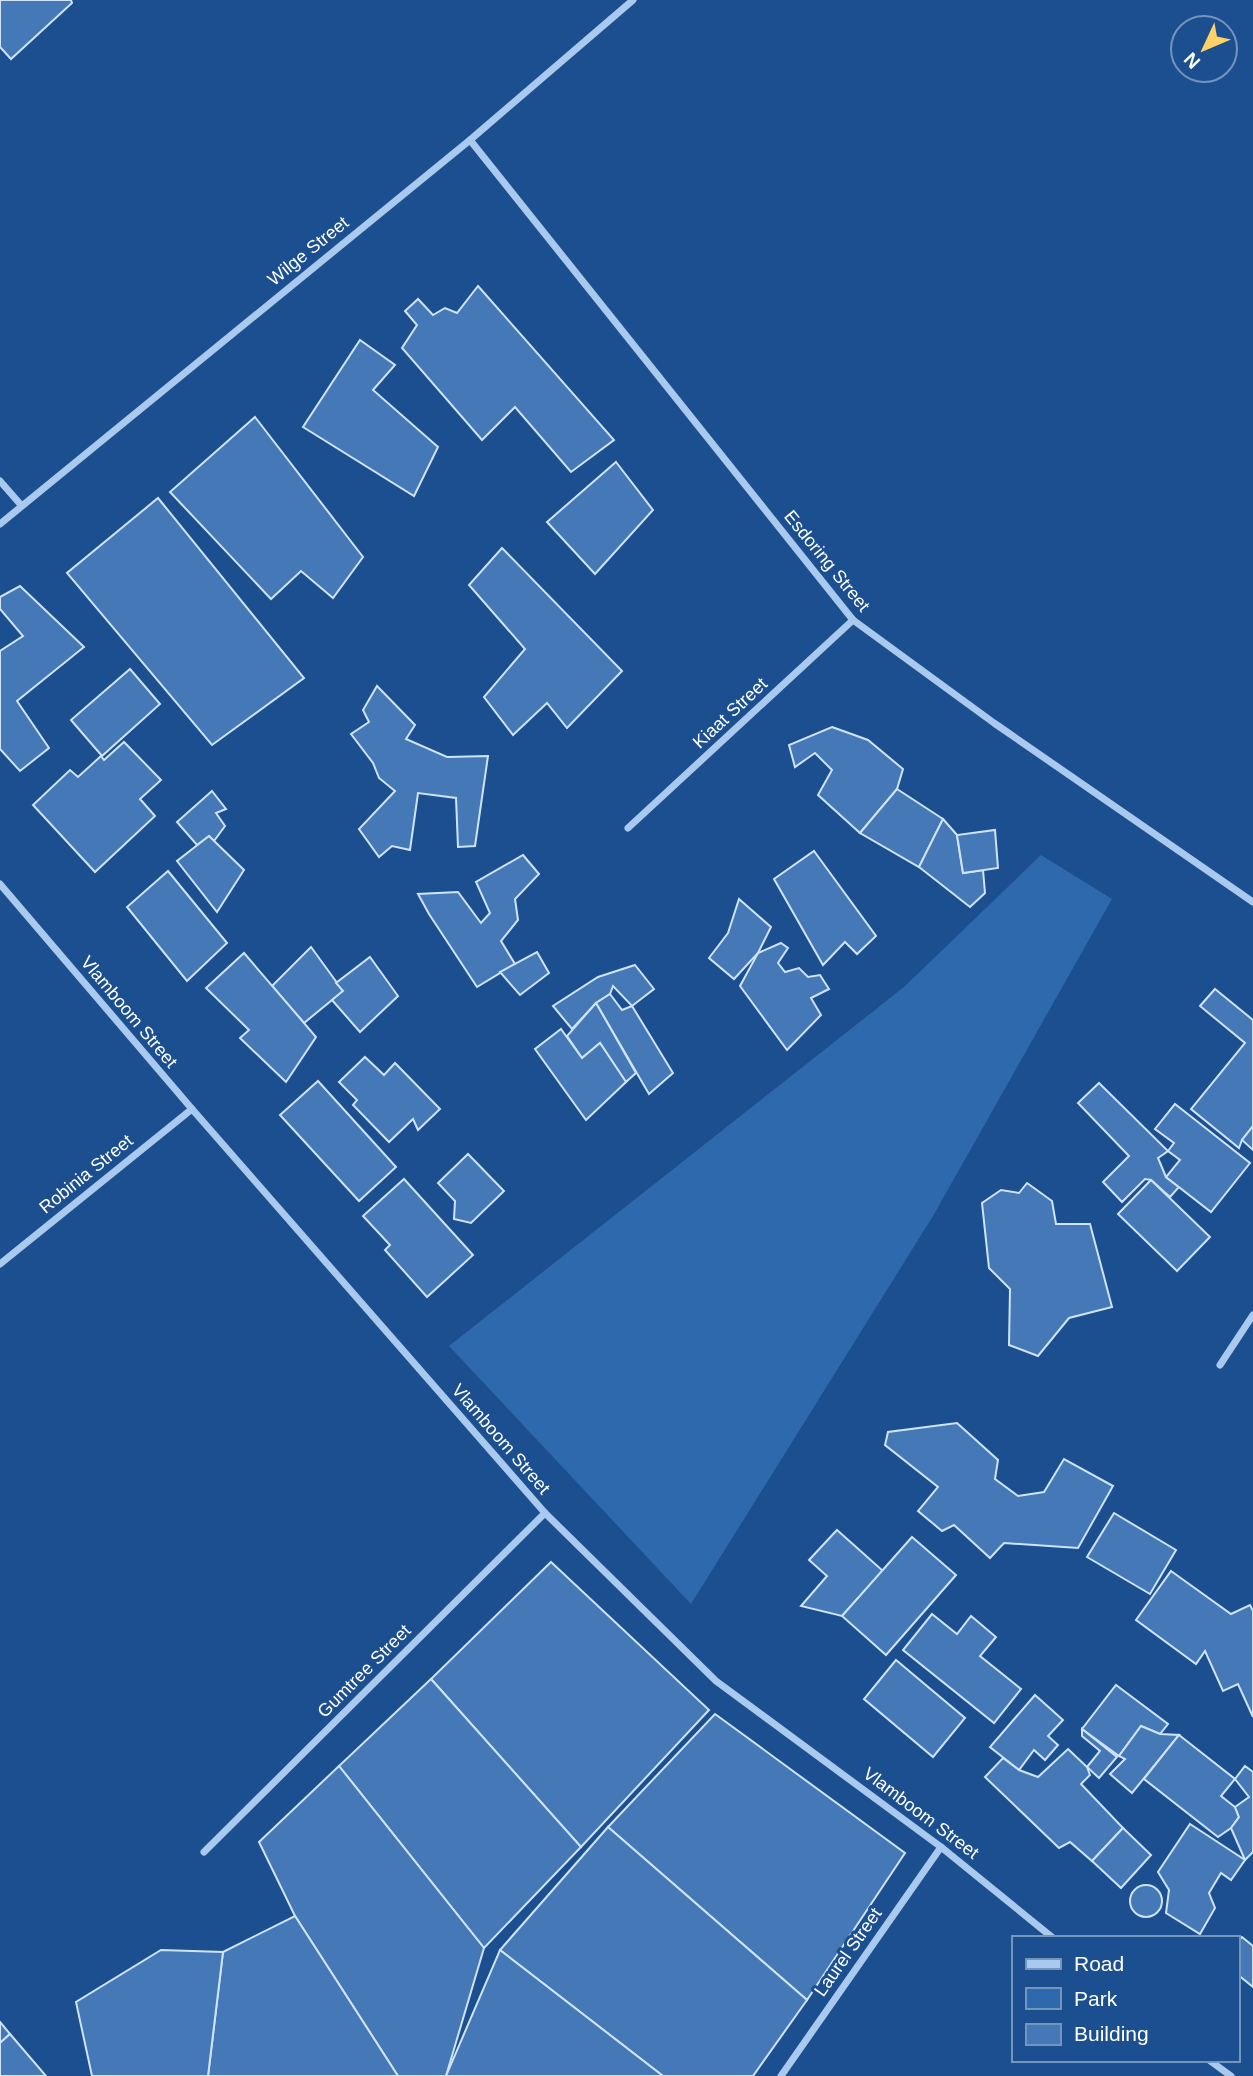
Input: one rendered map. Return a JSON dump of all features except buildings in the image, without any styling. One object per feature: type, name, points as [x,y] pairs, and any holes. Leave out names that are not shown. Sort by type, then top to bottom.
[{"type":"street","name":"Wilge Street","points":[[0,524],[470,140],[633,0]]},
{"type":"street","name":"Esdoring Street","points":[[470,140],[853,620],[994,723],[1253,902]]},
{"type":"street","points":[[0,481],[21,505]]},
{"type":"street","name":"Kiaat Street","points":[[628,828],[853,620]]},
{"type":"street","name":"Vlamboom Street","points":[[0,884],[192,1109],[545,1513],[716,1681],[941,1847],[1051,1936]]},
{"type":"street","name":"Robinia Street","points":[[0,1264],[192,1109]]},
{"type":"street","points":[[1220,1365],[1253,1315]]},
{"type":"street","name":"Gumtree Street","points":[[204,1852],[545,1513]]},
{"type":"street","name":"Laurel Street","points":[[781,2076],[941,1847]]},
{"type":"street","points":[[1212,2062],[1231,2076]]},
{"type":"green space","points":[[1041,855],[1112,899],[933,1216],[691,1604],[449,1346],[904,987]]}]
